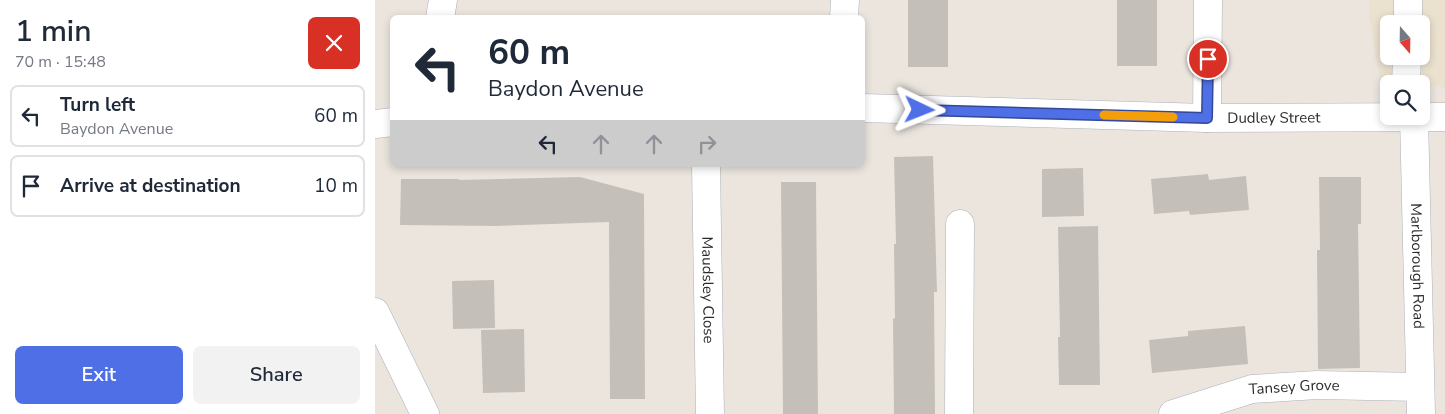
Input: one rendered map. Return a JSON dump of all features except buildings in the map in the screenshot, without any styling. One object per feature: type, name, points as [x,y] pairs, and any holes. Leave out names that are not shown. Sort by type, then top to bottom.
[{"type":"street","points":[[440,15],[443,0]]},
{"type":"street","points":[[844,15],[845,0]]},
{"type":"street","points":[[1207,118],[1208,0]]},
{"type":"street","points":[[1408,15],[1409,0]]},
{"type":"street","name":"Dudley Street","points":[[865,108],[1207,118],[1380,117]]},
{"type":"street","name":"Dudley Street","points":[[1430,117],[1445,117]]},
{"type":"street","points":[[375,124],[390,122]]},
{"type":"street","name":"Marlborough Road","points":[[1414,125],[1421,414]]},
{"type":"street","name":"Maudsley Close","points":[[706,167],[710,414]]},
{"type":"street","points":[[959,224],[959,414]]},
{"type":"street","points":[[375,312],[425,414]]},
{"type":"street","name":"Tansey Grove","points":[[1173,414],[1251,389],[1317,385],[1420,387]]},
{"type":"shaded area","points":[[1369,0],[1445,0],[1445,88],[1430,86],[1430,75],[1380,75],[1380,80],[1369,15]]},
{"type":"slow traffic","points":[[1104,115],[1173,117]]},
{"type":"route","points":[[920,110],[1207,118],[1208,59]]}]
